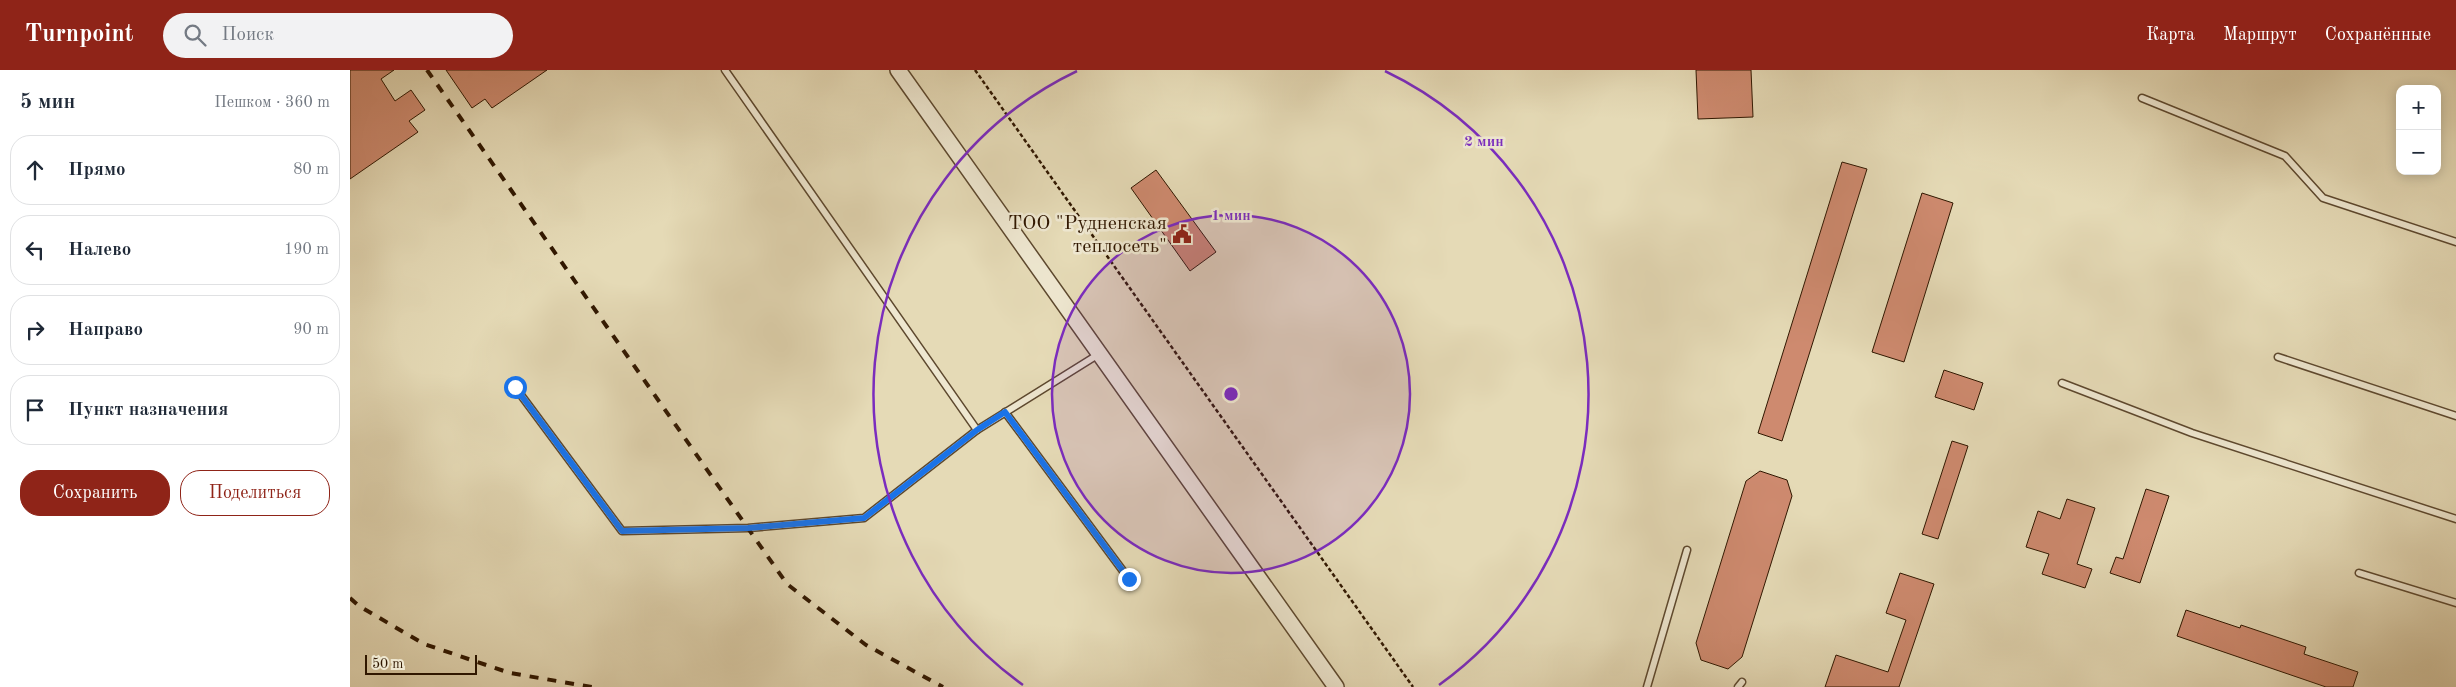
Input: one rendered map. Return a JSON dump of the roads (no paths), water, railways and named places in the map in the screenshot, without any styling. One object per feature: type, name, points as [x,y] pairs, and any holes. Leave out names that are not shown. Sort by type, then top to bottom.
[{"type":"street","points":[[898,70],[1336,687]]},
{"type":"lane","points":[[725,70],[977,430]]},
{"type":"lane","points":[[2142,98],[2285,156],[2323,198],[2456,242]]},
{"type":"lane","points":[[515,387],[622,531],[748,528],[864,518],[977,430],[1099,354]]},
{"type":"lane","points":[[2278,357],[2456,416]]},
{"type":"lane","points":[[2062,383],[2192,433],[2456,520]]},
{"type":"lane","points":[[1005,412],[1129,579]]},
{"type":"lane","points":[[1647,687],[1687,550]]},
{"type":"lane","points":[[2359,573],[2456,603]]},
{"type":"railway","points":[[427,70],[787,584],[866,645],[943,687]]},
{"type":"railway","points":[[350,598],[359,606],[424,644],[510,673],[592,687]]},
{"type":"place","name":"ТОО \"Рудненская теплосеть\"","points":[[1182,234]]}]
